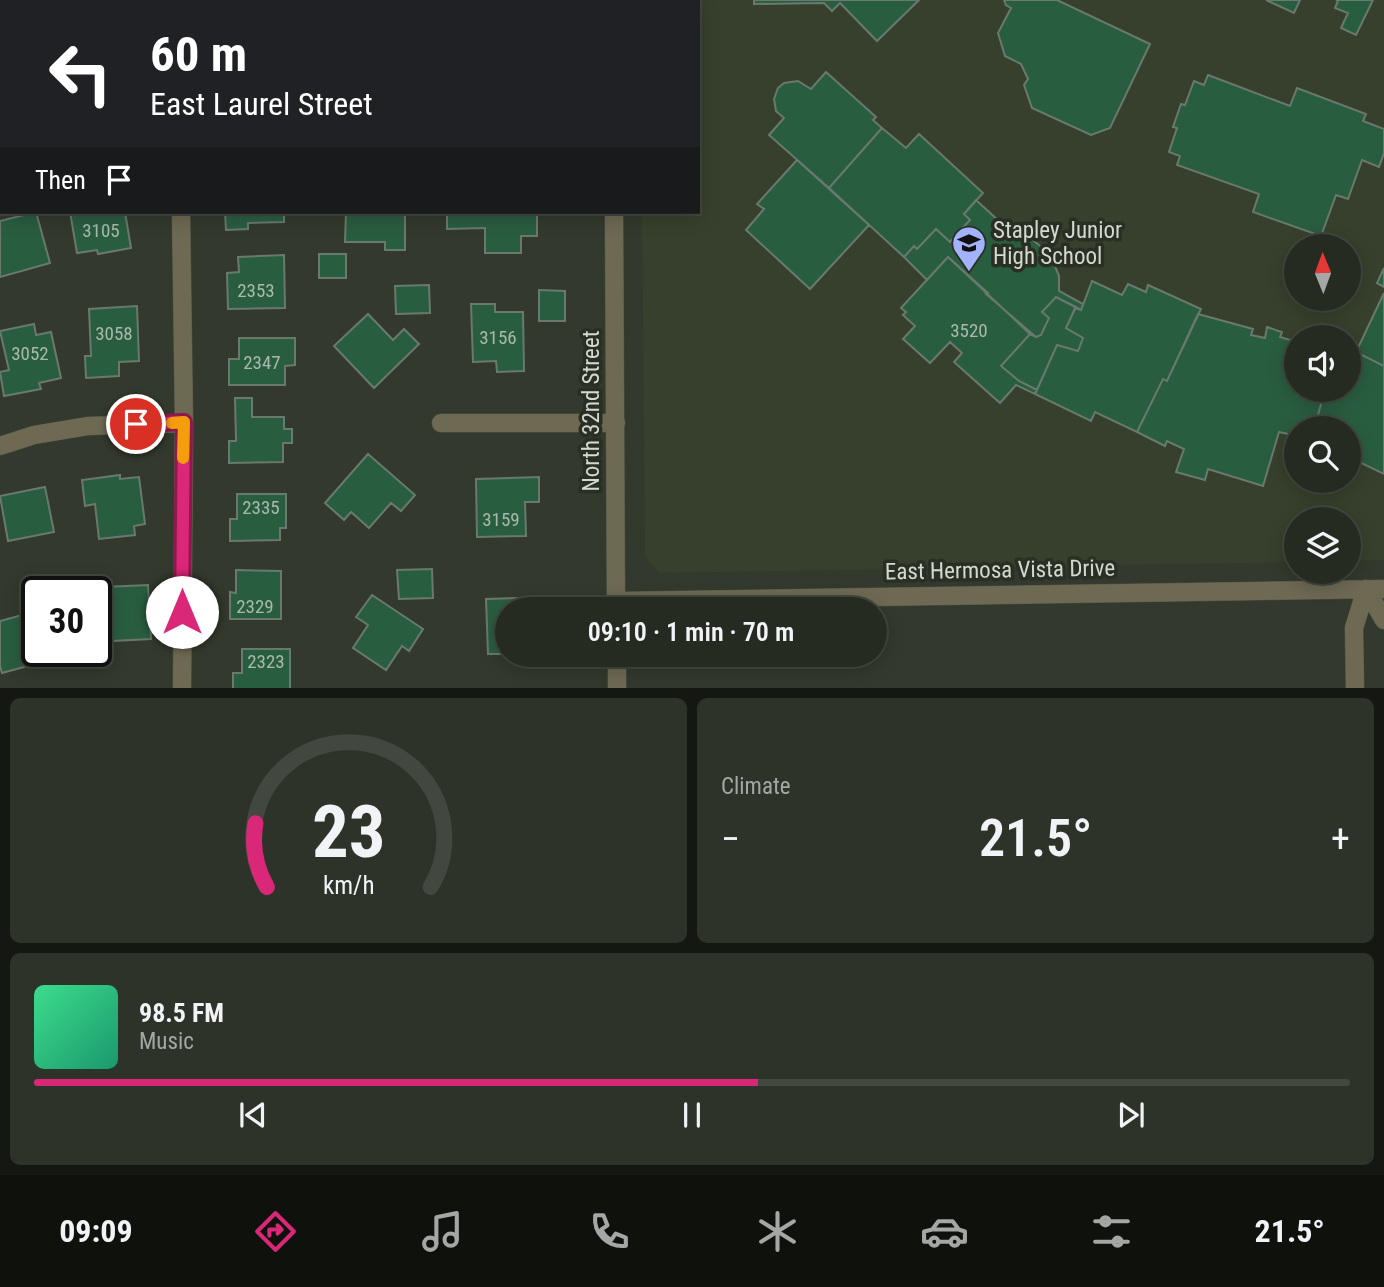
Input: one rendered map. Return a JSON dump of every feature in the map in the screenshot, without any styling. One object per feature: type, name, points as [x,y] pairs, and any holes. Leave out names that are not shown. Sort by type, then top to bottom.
[{"type":"street","points":[[181,214],[184,422],[181,688]]},
{"type":"street","name":"North 32nd Street","points":[[614,214],[616,597]]},
{"type":"street","points":[[0,446],[34,435],[88,426],[184,422]]},
{"type":"street","points":[[441,423],[616,424]]},
{"type":"street","points":[[1375,589],[1384,620]]},
{"type":"street","points":[[1355,688],[1354,628],[1375,589]]},
{"type":"street","name":"East Hermosa Vista Drive","points":[[887,599],[1375,589]]},
{"type":"street","points":[[617,667],[617,688]]},
{"type":"shaded area","name":"Stapley Junior High School","points":[[700,0],[1384,0],[1384,560],[1361,561],[1361,507],[1284,507],[1284,562],[660,573],[645,557],[642,214],[700,214]]},
{"type":"building","points":[[754,0],[919,0],[877,41],[840,3],[832,11],[824,3],[754,4]]},
{"type":"building","points":[[1004,0],[1057,0],[1150,44],[1110,128],[1091,135],[1032,108],[1024,85],[1028,79],[1021,64],[1005,56],[998,33],[1011,8]]},
{"type":"building","points":[[1266,0],[1300,0],[1294,13]]},
{"type":"building","points":[[1336,0],[1373,0],[1356,35],[1341,28],[1348,13],[1335,8],[1338,1]]},
{"type":"building","points":[[826,72],[876,117],[873,120],[882,128],[829,188],[769,135],[784,118],[776,111],[774,99],[778,88],[784,83],[798,81],[811,89]]},
{"type":"building","points":[[1208,75],[1290,106],[1297,88],[1366,114],[1363,121],[1384,129],[1384,153],[1379,167],[1362,160],[1348,199],[1336,195],[1322,234],[1253,212],[1259,194],[1177,165],[1180,156],[1169,152],[1177,128],[1173,127],[1181,104],[1185,105],[1194,81],[1204,85]]},
{"type":"building","points":[[882,128],[906,148],[919,134],[983,193],[964,214],[970,220],[950,242],[936,229],[917,249],[914,246],[904,257],[829,188]]},
{"type":"building","points":[[797,160],[869,225],[810,289],[746,230],[764,209],[757,204]]},
{"type":"building","points":[[976,200],[1012,233],[1029,237],[1050,254],[1059,276],[1059,291],[1083,304],[1081,310],[1056,297],[1042,312],[1049,318],[1041,335],[1036,337],[948,257],[927,280],[904,257],[914,246],[917,249],[936,229],[950,242],[970,220],[964,214]]},
{"type":"building","points":[[37,214],[50,263],[0,277],[0,221]]},
{"type":"building","points":[[70,214],[125,214],[131,248],[98,254],[97,250],[77,253]]},
{"type":"building","points":[[225,214],[284,214],[284,222],[248,223],[248,229],[226,230]]},
{"type":"building","points":[[346,214],[405,214],[405,250],[385,250],[385,242],[345,242]]},
{"type":"building","points":[[447,214],[537,214],[537,236],[521,236],[521,253],[485,253],[485,228],[447,229]]},
{"type":"building","points":[[319,254],[346,254],[346,278],[319,278]]},
{"type":"building","points":[[284,255],[285,308],[228,309],[227,273],[239,272],[238,257]]},
{"type":"building","points":[[948,257],[1030,334],[1001,366],[1019,381],[1037,390],[1035,394],[1016,385],[1000,403],[954,362],[962,353],[950,342],[930,363],[903,339],[915,326],[903,315],[906,312],[901,308]]},
{"type":"building","points":[[1384,268],[1384,287],[1377,283]]},
{"type":"building","points":[[1092,281],[1122,295],[1128,284],[1146,292],[1148,285],[1201,309],[1167,381],[1163,379],[1137,432],[1095,412],[1091,421],[1035,394],[1057,345],[1078,351],[1083,338],[1066,328],[1075,308],[1081,310]]},
{"type":"building","points":[[429,285],[430,313],[396,314],[395,286]]},
{"type":"building","points":[[539,290],[565,291],[565,321],[539,321]]},
{"type":"building","points":[[1384,293],[1384,366],[1361,354],[1361,341]]},
{"type":"building","points":[[1056,297],[1076,307],[1066,328],[1083,338],[1078,351],[1057,345],[1037,390],[1019,381],[1001,366],[1030,334],[1036,337],[1041,335],[1049,318],[1042,312]]},
{"type":"building","points":[[471,304],[495,304],[495,312],[523,312],[524,371],[497,372],[496,361],[473,362]]},
{"type":"building","points":[[137,306],[139,361],[119,362],[119,376],[86,378],[85,356],[91,356],[89,309]]},
{"type":"building","points":[[368,314],[393,340],[404,329],[419,344],[374,388],[334,346]]},
{"type":"building","points":[[1198,314],[1253,329],[1251,335],[1265,338],[1267,327],[1282,332],[1280,337],[1284,338],[1284,402],[1322,402],[1318,416],[1284,416],[1284,433],[1279,432],[1263,486],[1208,469],[1205,480],[1176,472],[1184,449],[1167,441],[1165,446],[1137,432],[1163,379],[1167,381]]},
{"type":"building","points":[[34,324],[36,335],[51,332],[61,378],[39,383],[41,389],[4,396],[0,372],[9,370],[0,331]]},
{"type":"building","points":[[239,338],[295,338],[295,365],[285,366],[285,385],[229,385],[229,359],[239,359]]},
{"type":"building","points":[[1361,354],[1384,366],[1384,474],[1361,463],[1361,416],[1318,416],[1322,402],[1361,402]]},
{"type":"building","points":[[235,398],[252,398],[252,417],[284,417],[284,429],[292,429],[292,443],[283,443],[283,462],[229,463],[229,441],[236,441]]},
{"type":"building","points":[[368,454],[415,495],[401,511],[391,503],[369,528],[351,512],[344,520],[325,503]]},
{"type":"building","points":[[120,475],[120,479],[139,477],[145,524],[134,526],[135,535],[99,539],[95,504],[85,506],[82,480]]},
{"type":"building","points":[[539,477],[539,502],[525,502],[526,536],[477,537],[476,479]]},
{"type":"building","points":[[45,487],[54,532],[8,541],[0,496]]},
{"type":"building","points":[[237,494],[286,494],[286,528],[280,528],[280,540],[230,541],[230,519],[237,519]]},
{"type":"building","points":[[432,569],[433,598],[399,599],[397,570]]},
{"type":"building","points":[[236,570],[281,571],[281,619],[230,619],[230,592],[236,593]]},
{"type":"building","points":[[148,585],[151,639],[112,641],[112,587]]},
{"type":"building","points":[[372,595],[423,629],[409,651],[402,646],[386,670],[353,648],[368,625],[356,617]]},
{"type":"building","points":[[486,599],[495,599],[495,654],[488,654]]},
{"type":"building","points":[[21,615],[21,667],[24,667],[2,673],[0,666],[0,621]]},
{"type":"building","points":[[242,649],[290,649],[290,688],[233,688],[233,673],[242,673]]},
{"type":"slow traffic","points":[[172,423],[184,422],[183,458]]},
{"type":"place","name":"Stapley Junior High School","points":[[969,273]]},
{"type":"route","points":[[136,424],[184,422],[182,612]]}]
